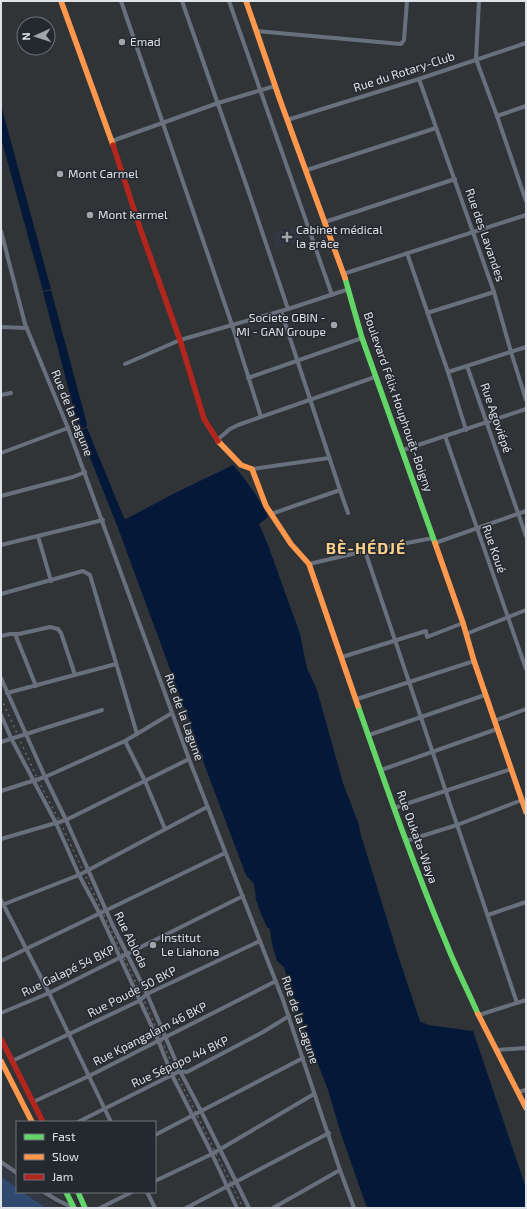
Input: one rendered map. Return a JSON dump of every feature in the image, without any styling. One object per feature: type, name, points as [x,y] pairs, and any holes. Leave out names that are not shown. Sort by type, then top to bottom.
[{"type":"street","points":[[61,1],[112,141],[141,231],[180,340],[204,420],[217,440],[241,465],[252,469],[329,458]]},
{"type":"street","points":[[121,1],[232,325],[261,417]]},
{"type":"street","points":[[182,1],[288,309]]},
{"type":"street","points":[[229,1],[332,295]]},
{"type":"street","name":"Boulevard Félix Houphouët-Boigny","points":[[246,1],[287,120],[307,170],[349,289],[362,338],[375,377],[403,450],[463,623],[510,769],[526,809]]},
{"type":"street","points":[[256,31],[401,44],[404,40],[407,1]]},
{"type":"street","points":[[479,1],[476,59],[526,201]]},
{"type":"street","name":"Rue du Rotary-Club","points":[[287,120],[526,43]]},
{"type":"street","name":"Rue des Lavandes","points":[[418,79],[474,232],[494,292],[526,400]]},
{"type":"street","points":[[112,141],[218,103],[275,86]]},
{"type":"street","points":[[497,116],[526,106]]},
{"type":"street","points":[[307,170],[436,128]]},
{"type":"street","points":[[325,222],[455,179]]},
{"type":"street","points":[[343,274],[526,214]]},
{"type":"street","name":"Rue de la Lagune","points":[[1,232],[2,242],[27,328],[85,472],[207,807],[276,981],[354,1208]]},
{"type":"street","points":[[407,253],[448,372],[466,430]]},
{"type":"street","points":[[125,364],[180,340],[288,309],[349,289]]},
{"type":"street","points":[[427,313],[494,292]]},
{"type":"street","points":[[281,311],[348,513]]},
{"type":"street","points":[[1,327],[27,328]]},
{"type":"street","points":[[248,378],[362,338]]},
{"type":"street","points":[[448,372],[526,347]]},
{"type":"street","name":"Rue Agoviépé","points":[[467,366],[526,536]]},
{"type":"street","points":[[217,440],[233,427],[375,377]]},
{"type":"street","points":[[1,395],[11,393]]},
{"type":"street","points":[[403,450],[526,409]]},
{"type":"street","points":[[1,452],[68,428]]},
{"type":"street","name":"Rue Koué","points":[[445,436],[526,669]]},
{"type":"street","points":[[252,469],[266,506],[291,544],[309,564],[365,551],[434,540],[526,511]]},
{"type":"street","points":[[1,496],[73,477],[85,472]]},
{"type":"street","points":[[271,514],[340,490]]},
{"type":"street","points":[[1,545],[103,520]]},
{"type":"street","points":[[38,536],[51,580]]},
{"type":"street","points":[[365,551],[517,1003]]},
{"type":"street","name":"Rue Oukata-Waya","points":[[309,564],[394,808],[447,946],[479,1015],[526,1108]]},
{"type":"street","points":[[1,594],[83,571],[90,575],[137,734]]},
{"type":"street","points":[[466,634],[526,610]]},
{"type":"street","points":[[342,657],[426,631],[427,636],[463,623]]},
{"type":"street","points":[[1,636],[19,634],[50,627],[58,629],[61,633],[75,676]]},
{"type":"street","points":[[15,634],[36,686]]},
{"type":"street","points":[[357,700],[474,661]]},
{"type":"street","points":[[7,693],[116,664]]},
{"type":"street","name":"Rue Abloda","points":[[1,678],[106,911],[147,994],[180,1071],[249,1208]]},
{"type":"street","points":[[369,735],[485,695]]},
{"type":"street","points":[[494,721],[526,709]]},
{"type":"street","points":[[1,742],[25,733],[102,710]]},
{"type":"street","points":[[1,791],[45,778],[137,734],[172,713]]},
{"type":"street","points":[[1,715],[11,738],[56,823],[100,914],[158,1040],[172,1075],[212,1154],[237,1208]]},
{"type":"street","points":[[381,770],[497,729]]},
{"type":"street","points":[[125,740],[145,781],[165,829]]},
{"type":"street","points":[[1,839],[66,820],[189,759]]},
{"type":"street","points":[[394,808],[510,769]]},
{"type":"street","points":[[406,841],[457,825],[522,800]]},
{"type":"street","points":[[2,906],[80,875],[207,807]]},
{"type":"street","points":[[1,961],[225,853]]},
{"type":"street","name":"Rue Galapé 54 BKP","points":[[1,1013],[48,993],[228,902],[243,896]]},
{"type":"street","points":[[1,900],[2,906],[26,948],[111,1121]]},
{"type":"street","points":[[488,915],[526,902]]},
{"type":"street","name":"Rue Poude 50 BKP","points":[[12,1061],[139,1001],[147,994],[260,941]]},
{"type":"street","name":"Rue Kpangalam 46 BKP","points":[[33,1102],[89,1076],[165,1036],[276,981]]},
{"type":"street","points":[[479,1015],[526,1000]]},
{"type":"street","name":"Rue Sépopo 44 BKP","points":[[80,1121],[180,1071],[187,1072],[263,1032],[289,1016]]},
{"type":"street","points":[[1,1039],[42,1121]]},
{"type":"street","points":[[497,1050],[526,1048]]},
{"type":"street","points":[[156,1134],[303,1058]]},
{"type":"street","points":[[1,1061],[31,1121]]},
{"type":"street","points":[[518,1092],[526,1090]]},
{"type":"street","points":[[156,1181],[212,1154],[314,1094]]},
{"type":"street","points":[[186,1208],[329,1133]]},
{"type":"street","points":[[1,1162],[16,1172]]},
{"type":"street","points":[[274,1208],[340,1170]]},
{"type":"street","points":[[46,1193],[74,1208]]},
{"type":"street","points":[[66,1193],[74,1208]]},
{"type":"street","points":[[78,1193],[85,1208]]},
{"type":"street","points":[[100,1208],[130,1193]]},
{"type":"street","points":[[148,1193],[155,1208]]},
{"type":"shaded area","points":[[1,105],[51,289],[43,291],[1,138]]},
{"type":"shaded area","name":"Cabinet médical la grâce","points":[[298,226],[303,240],[276,248],[272,234]]},
{"type":"shaded area","points":[[51,290],[87,424],[87,427],[79,429],[43,292]]},
{"type":"shaded area","points":[[87,428],[124,518],[126,519],[233,465],[248,483],[261,503],[268,517],[259,524],[300,634],[307,668],[317,690],[343,783],[359,825],[398,955],[420,1021],[428,1025],[473,1031],[526,1188],[526,1208],[367,1208],[341,1134],[328,1090],[298,1012],[284,967],[277,961],[272,944],[270,929],[267,927],[256,900],[254,884],[246,875],[118,528],[79,430]]},
{"type":"shaded area","points":[[1,1165],[16,1176],[16,1193],[39,1193],[60,1208],[1,1208]]},
{"type":"shaded area","points":[[1,1177],[16,1187],[16,1193],[24,1193],[46,1208],[1,1208]]},
{"type":"railway","points":[[1,698],[38,780],[60,822],[143,998],[176,1073],[243,1208]]},
{"type":"traffic: fast","points":[[345,278],[362,338],[435,543]]},
{"type":"traffic: fast","points":[[358,706],[423,886],[478,1014]]},
{"type":"traffic: fast","points":[[66,1193],[74,1208]]},
{"type":"traffic: fast","points":[[78,1193],[85,1208]]},
{"type":"traffic: slow","points":[[61,1],[113,145]]},
{"type":"traffic: slow","points":[[246,1],[280,100],[345,278]]},
{"type":"traffic: slow","points":[[218,441],[241,465],[252,469],[266,506],[291,544],[309,564],[358,706]]},
{"type":"traffic: slow","points":[[435,543],[526,812]]},
{"type":"traffic: slow","points":[[478,1014],[526,1108]]},
{"type":"traffic: slow","points":[[1,1061],[31,1121]]},
{"type":"traffic: jam","points":[[113,145],[141,231],[180,340],[204,419],[218,441]]},
{"type":"traffic: jam","points":[[1,1039],[42,1121]]},
{"type":"place","name":"Emad","points":[[122,42]]},
{"type":"place","name":"Mont Carmel","points":[[60,174]]},
{"type":"place","name":"Mont karmel","points":[[90,215]]},
{"type":"place","name":"Cabinet médical la grâce","points":[[287,237]]},
{"type":"place","name":"Societe GBIN - MI - GAN Groupe","points":[[334,325]]},
{"type":"place","name":"Institut Le Liahona","points":[[153,945]]},
{"type":"district","name":"BÈ-HÉDJÉ","points":[[366,548]]}]
